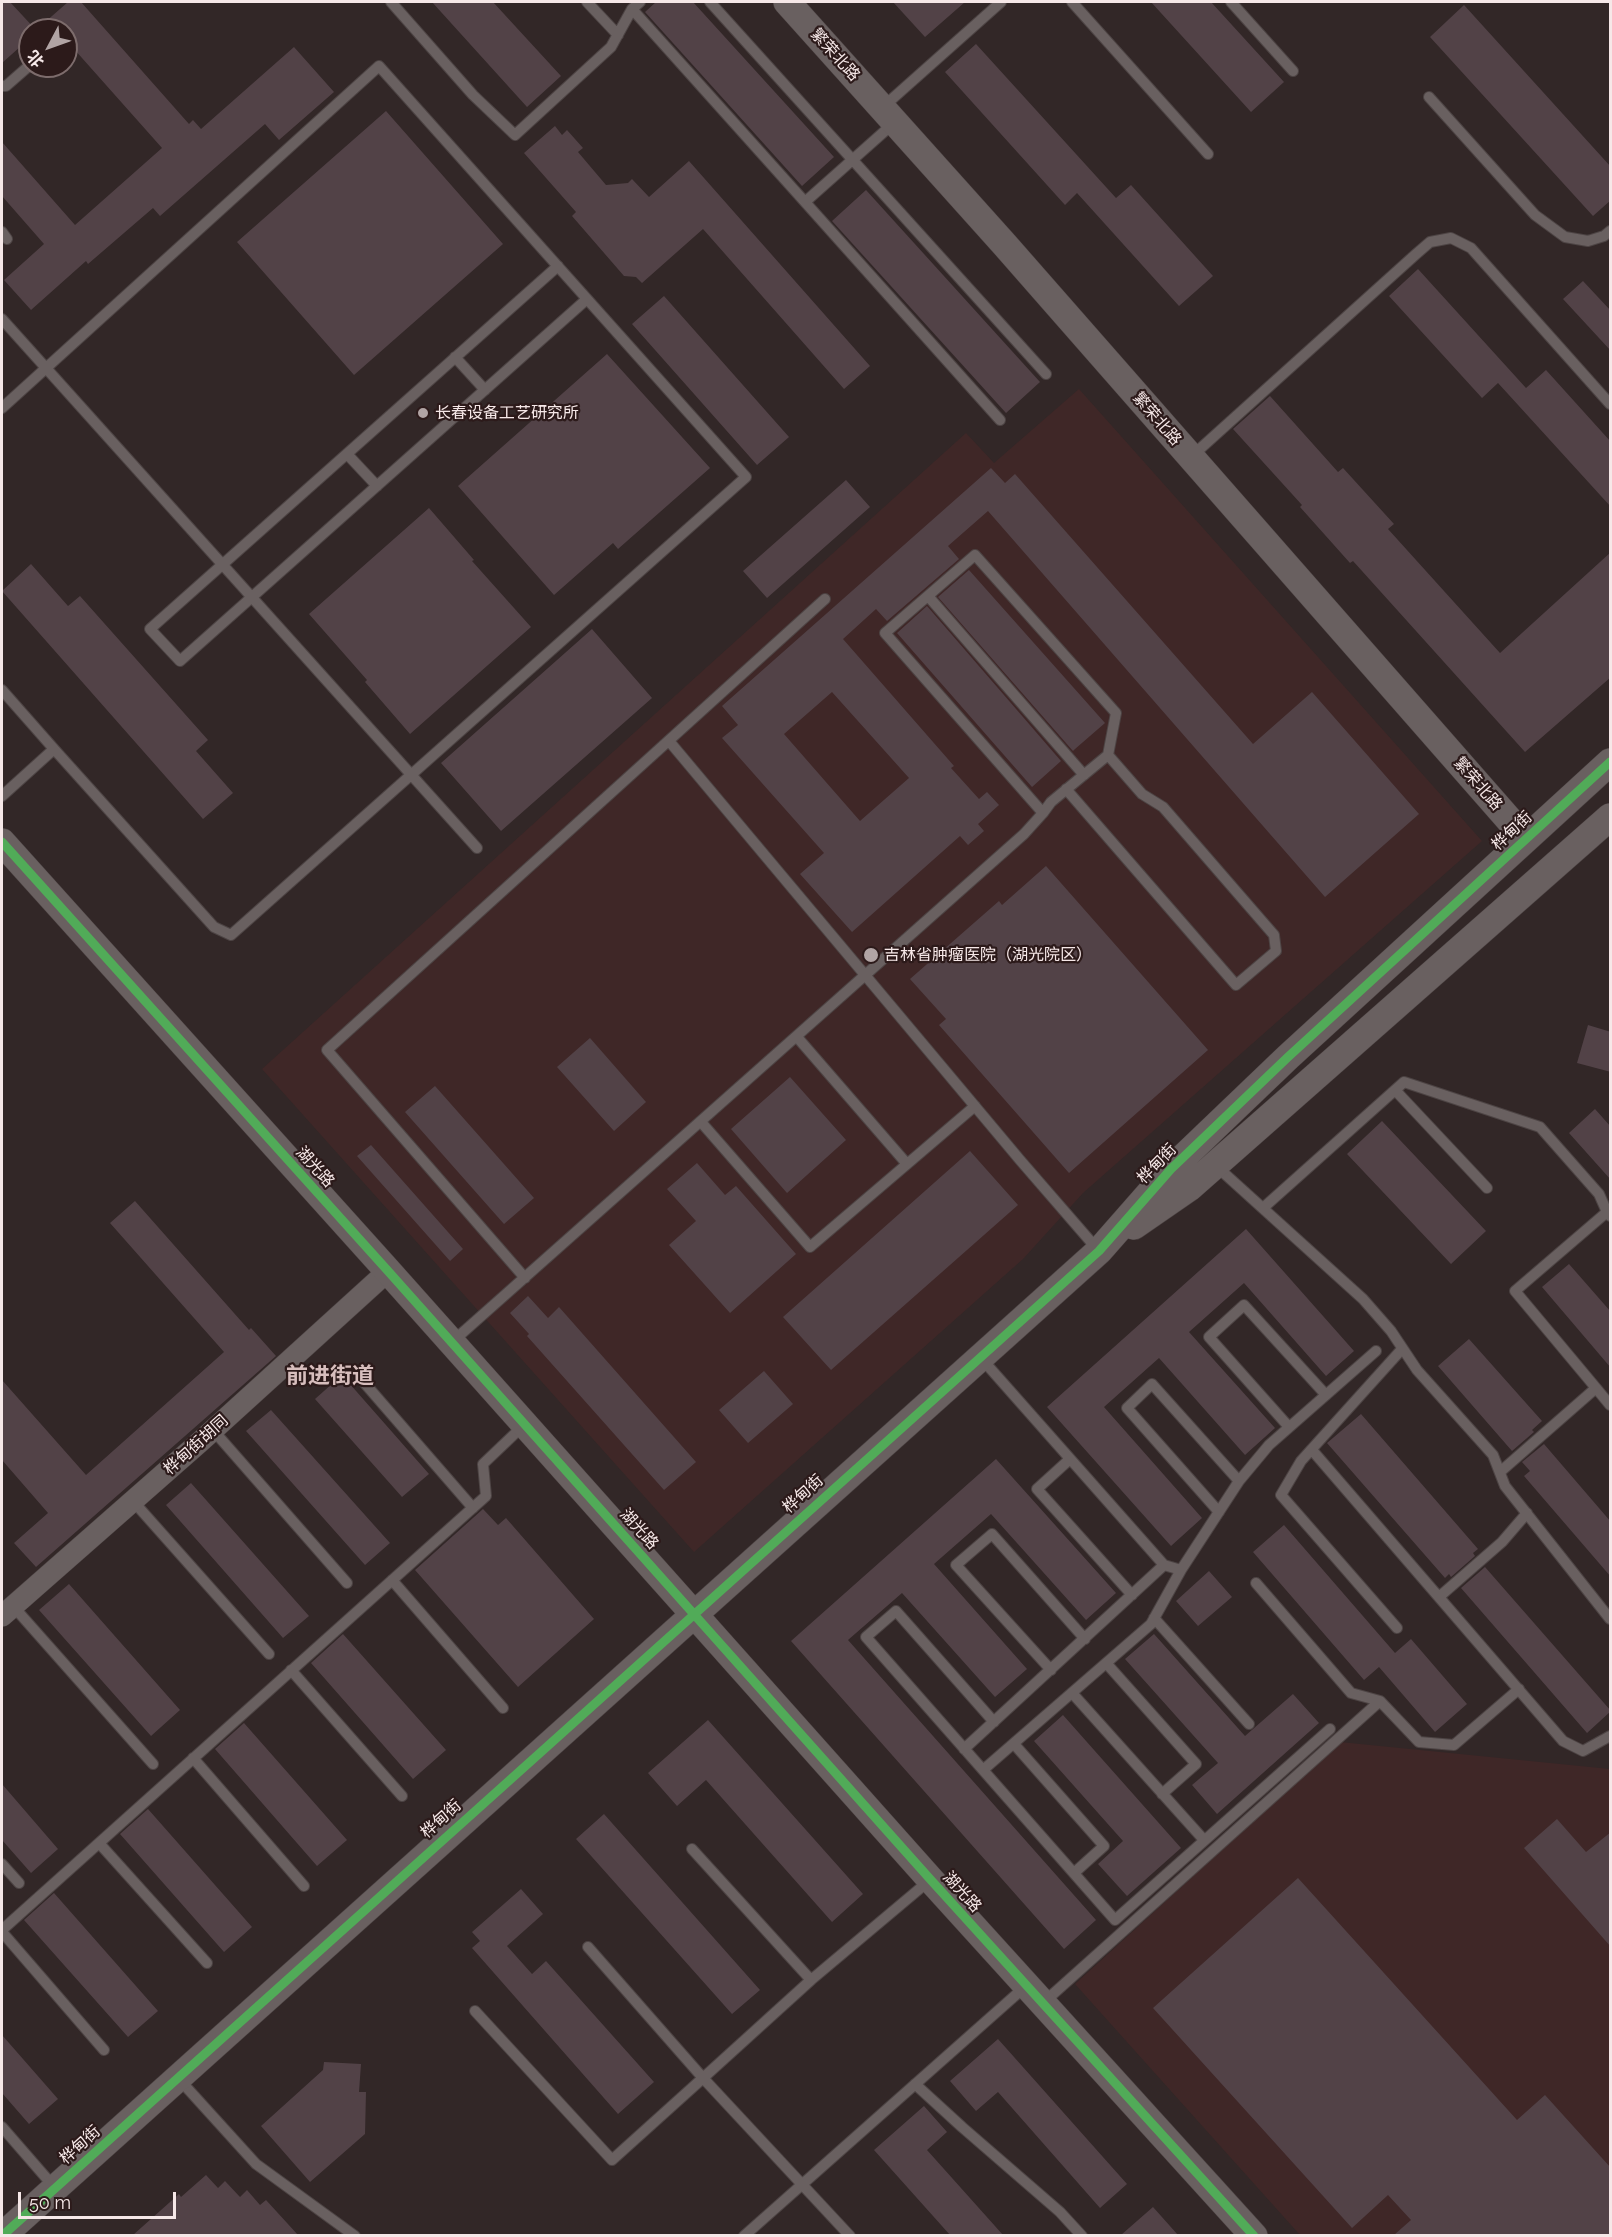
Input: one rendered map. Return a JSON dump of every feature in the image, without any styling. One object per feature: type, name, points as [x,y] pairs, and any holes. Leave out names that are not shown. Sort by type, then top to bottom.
[{"type":"street","name":"繁荣北路","points":[[787,2],[1526,839]]},
{"type":"street","name":"桦甸街","points":[[1099,1251],[1171,1169],[1288,1057],[1611,762]]},
{"type":"street","name":"桦甸街","points":[[11,2232],[55,2188],[693,1612],[1099,1251],[1188,1188],[1611,817]]},
{"type":"street","name":"湖光路","points":[[2,842],[452,1342],[930,1879],[1254,2235]]},
{"type":"street","name":"桦甸街胡同","points":[[7,1611],[213,1430],[388,1271]]},
{"type":"lane","points":[[391,2],[473,96],[515,135],[611,47],[636,5],[805,202],[1000,420]]},
{"type":"lane","points":[[587,2],[618,35]]},
{"type":"lane","points":[[710,2],[1046,374]]},
{"type":"lane","points":[[805,202],[853,159],[889,115],[1001,2]]},
{"type":"lane","points":[[1072,2],[1208,154]]},
{"type":"lane","points":[[1231,2],[1293,71]]},
{"type":"lane","points":[[2,408],[379,66],[746,477],[231,935],[214,927],[2,690]]},
{"type":"lane","points":[[2,86],[6,86],[18,76]]},
{"type":"lane","points":[[1429,97],[1535,215],[1565,237],[1588,241],[1611,231]]},
{"type":"lane","points":[[1191,457],[1415,255],[1430,243],[1450,238],[1471,248],[1611,404]]},
{"type":"lane","points":[[558,266],[150,629],[180,661],[588,299]]},
{"type":"lane","points":[[2,319],[477,848]]},
{"type":"lane","points":[[455,357],[485,390]]},
{"type":"lane","points":[[347,454],[377,486]]},
{"type":"lane","points":[[452,1342],[866,976],[1024,834],[1066,789],[1108,755],[1116,713],[975,555],[885,633],[1043,813]]},
{"type":"lane","points":[[928,596],[1083,775]]},
{"type":"lane","points":[[525,1278],[327,1050],[825,599]]},
{"type":"lane","points":[[669,741],[1099,1251]]},
{"type":"lane","points":[[2,796],[54,749]]},
{"type":"lane","points":[[1066,789],[1236,985],[1276,951],[1274,935],[1163,807],[1142,794],[1108,755]]},
{"type":"lane","points":[[797,1037],[907,1164]]},
{"type":"lane","points":[[1263,1208],[1404,1082],[1540,1127],[1599,1194],[1609,1214],[1515,1291],[1611,1405]]},
{"type":"lane","points":[[1395,1090],[1487,1188]]},
{"type":"lane","points":[[701,1122],[810,1247],[975,1106]]},
{"type":"lane","points":[[1215,1165],[1363,1299],[1391,1331],[1417,1370],[1493,1455],[1505,1486],[1611,1618]]},
{"type":"lane","points":[[1289,1427],[1209,1337],[1244,1305],[1326,1395]]},
{"type":"lane","points":[[1397,1628],[1281,1495],[1301,1461],[1402,1349]]},
{"type":"lane","points":[[983,1770],[1151,1624],[1181,1570],[1239,1481],[1269,1445],[1376,1351]]},
{"type":"lane","points":[[980,1357],[1164,1565],[1181,1570]]},
{"type":"lane","points":[[361,1379],[473,1508]]},
{"type":"lane","points":[[1219,1512],[1127,1408],[1152,1384],[1239,1481]]},
{"type":"lane","points":[[1500,1472],[1596,1388]]},
{"type":"lane","points":[[104,2050],[2,1931],[486,1497],[483,1464],[525,1424]]},
{"type":"lane","points":[[213,1430],[347,1583]]},
{"type":"lane","points":[[1312,1449],[1563,1741],[1583,1751],[1611,1736]]},
{"type":"lane","points":[[1070,1459],[1037,1489],[1132,1595]]},
{"type":"lane","points":[[133,1501],[269,1654]]},
{"type":"lane","points":[[1439,1597],[1502,1542],[1527,1513]]},
{"type":"lane","points":[[1051,1670],[956,1565],[992,1534],[1084,1639]]},
{"type":"lane","points":[[964,1749],[1164,1565]]},
{"type":"lane","points":[[392,1580],[503,1708]]},
{"type":"lane","points":[[1256,1583],[1351,1693],[1380,1701],[1419,1742],[1454,1745],[1519,1689]]},
{"type":"lane","points":[[7,1611],[153,1764]]},
{"type":"lane","points":[[994,1722],[896,1611],[866,1638],[1114,1920],[1330,1729]]},
{"type":"lane","points":[[1154,1618],[1249,1724]]},
{"type":"lane","points":[[1107,1664],[1196,1764],[1162,1794]]},
{"type":"lane","points":[[291,1670],[402,1796]]},
{"type":"lane","points":[[1072,1694],[1204,1840]]},
{"type":"lane","points":[[744,2235],[915,2084],[1035,1994],[1380,1701]]},
{"type":"lane","points":[[1014,1744],[1104,1846],[1074,1873]]},
{"type":"lane","points":[[193,1758],[304,1887]]},
{"type":"lane","points":[[99,1843],[207,1963]]},
{"type":"lane","points":[[693,1848],[811,1980]]},
{"type":"lane","points":[[2,1864],[19,1884]]},
{"type":"lane","points":[[475,2011],[612,2160],[811,1980],[930,1879]]},
{"type":"lane","points":[[588,1947],[703,2078],[850,2235]]},
{"type":"lane","points":[[178,2078],[255,2164],[355,2235]]},
{"type":"lane","points":[[915,2084],[1060,2212],[1082,2235]]},
{"type":"lane","points":[[2,2127],[55,2188]]},
{"type":"shaded area","name":"吉林省肿瘤医院（湖光院区）","points":[[1079,389],[1482,841],[1083,1193],[1023,1259],[694,1552],[262,1069],[966,433],[994,463]]},
{"type":"shaded area","points":[[1340,1742],[1610,1769],[1610,2235],[1300,2235],[1075,1984]]},
{"type":"building","points":[[2,2],[10,2],[25,18],[18,18],[18,49],[2,63]]},
{"type":"building","points":[[68,2],[81,2],[189,124],[193,120],[201,129],[294,47],[334,92],[279,140],[265,124],[160,216],[153,208],[88,264],[86,261],[31,310],[4,280],[44,244],[2,196],[2,142],[75,225],[162,148],[78,54],[78,18],[50,18]]},
{"type":"building","points":[[432,2],[493,2],[561,76],[527,107]]},
{"type":"building","points":[[656,2],[693,2],[834,157],[802,186],[645,12]]},
{"type":"building","points":[[893,2],[965,2],[925,37]]},
{"type":"building","points":[[1151,2],[1211,2],[1284,82],[1251,112]]},
{"type":"building","points":[[1464,5],[1611,167],[1611,200],[1593,216],[1430,37]]},
{"type":"building","points":[[976,44],[1116,198],[1131,185],[1213,276],[1179,306],[1077,193],[1065,205],[945,72]]},
{"type":"building","points":[[386,111],[503,244],[354,375],[237,242]]},
{"type":"building","points":[[555,126],[562,135],[567,130],[583,148],[578,152],[606,185],[628,183],[632,179],[649,197],[689,161],[870,366],[844,389],[703,229],[642,283],[636,277],[624,276],[572,216],[576,212],[524,153]]},
{"type":"building","points":[[866,190],[1040,382],[1006,413],[832,221]]},
{"type":"building","points":[[1418,269],[1526,388],[1546,370],[1611,442],[1611,507],[1498,383],[1482,398],[1389,296]]},
{"type":"building","points":[[1583,281],[1611,311],[1611,351],[1563,299]]},
{"type":"building","points":[[664,296],[789,437],[757,465],[632,324]]},
{"type":"building","points":[[607,354],[710,468],[618,549],[613,543],[554,595],[458,486]]},
{"type":"building","points":[[1270,396],[1338,472],[1343,468],[1394,524],[1388,529],[1500,653],[1611,552],[1611,677],[1525,752],[1353,561],[1350,563],[1300,507],[1302,505],[1233,429]]},
{"type":"building","points":[[991,468],[1005,483],[1015,474],[1253,744],[1312,692],[1419,814],[1325,897],[988,511],[948,546],[959,559],[887,621],[876,609],[843,639],[954,766],[951,768],[979,799],[987,792],[999,805],[978,824],[984,831],[968,845],[960,836],[852,932],[800,874],[824,853],[722,738],[738,725],[722,706]],"holes":[[[832,692],[909,778],[860,821],[784,734]]]},
{"type":"building","points":[[846,480],[870,507],[767,598],[743,571]]},
{"type":"building","points":[[429,508],[474,560],[472,561],[531,627],[410,734],[365,682],[367,680],[309,614]]},
{"type":"building","points":[[31,564],[68,606],[80,596],[208,740],[196,751],[233,793],[203,819],[2,591]]},
{"type":"building","points":[[969,570],[1105,723],[1073,751],[938,597]]},
{"type":"building","points":[[927,606],[1061,761],[1032,787],[897,633]]},
{"type":"building","points":[[592,629],[652,698],[501,831],[441,763]]},
{"type":"building","points":[[1046,866],[1208,1050],[1069,1173],[939,1025],[946,1019],[910,979],[999,901],[1002,905]]},
{"type":"building","points":[[1588,1025],[1611,1032],[1611,1072],[1577,1063]]},
{"type":"building","points":[[590,1038],[646,1102],[614,1131],[557,1067]]},
{"type":"building","points":[[790,1077],[846,1140],[787,1193],[731,1129]]},
{"type":"building","points":[[435,1086],[534,1198],[504,1224],[405,1112]]},
{"type":"building","points":[[1595,1109],[1611,1127],[1611,1180],[1569,1133]]},
{"type":"building","points":[[1382,1121],[1486,1231],[1451,1264],[1347,1154]]},
{"type":"building","points":[[371,1145],[463,1249],[450,1261],[357,1156]]},
{"type":"building","points":[[970,1151],[1018,1205],[831,1370],[783,1317]]},
{"type":"building","points":[[697,1163],[725,1195],[736,1186],[796,1254],[730,1313],[669,1245],[696,1221],[667,1189]]},
{"type":"building","points":[[135,1201],[249,1330],[251,1328],[276,1356],[36,1567],[14,1543],[48,1513],[2,1460],[2,1380],[86,1475],[224,1352],[110,1223]]},
{"type":"building","points":[[1246,1229],[1354,1351],[1326,1376],[1244,1283],[1189,1332],[1275,1428],[1245,1455],[1159,1358],[1104,1407],[1202,1518],[1171,1546],[1047,1407]]},
{"type":"building","points":[[1569,1264],[1611,1312],[1611,1368],[1542,1287]]},
{"type":"building","points":[[528,1296],[548,1318],[559,1307],[696,1462],[664,1490],[527,1336],[529,1334],[510,1313]]},
{"type":"building","points":[[1469,1339],[1542,1421],[1532,1430],[1534,1432],[1512,1451],[1438,1366]]},
{"type":"building","points":[[764,1371],[793,1404],[748,1443],[719,1410]]},
{"type":"building","points":[[342,1375],[429,1474],[402,1497],[315,1399]]},
{"type":"building","points":[[271,1410],[390,1543],[365,1565],[246,1431]]},
{"type":"building","points":[[1361,1414],[1478,1549],[1473,1553],[1475,1556],[1451,1577],[1449,1574],[1445,1578],[1327,1443]]},
{"type":"building","points":[[1544,1444],[1611,1522],[1611,1577],[1524,1476],[1530,1471],[1522,1462]]},
{"type":"building","points":[[996,1459],[1116,1593],[1086,1620],[991,1514],[934,1564],[1027,1669],[995,1697],[902,1593],[848,1640],[1096,1920],[1064,1949],[791,1641]]},
{"type":"building","points":[[191,1483],[309,1616],[283,1638],[166,1505]]},
{"type":"building","points":[[483,1509],[498,1525],[506,1518],[594,1619],[518,1687],[415,1570]]},
{"type":"building","points":[[1284,1525],[1395,1653],[1411,1639],[1467,1704],[1435,1732],[1379,1667],[1364,1680],[1253,1552]]},
{"type":"building","points":[[1485,1567],[1611,1711],[1587,1733],[1461,1588]]},
{"type":"building","points":[[1209,1571],[1232,1597],[1198,1626],[1176,1601]]},
{"type":"building","points":[[69,1584],[180,1710],[151,1736],[39,1610]]},
{"type":"building","points":[[343,1634],[446,1750],[413,1779],[311,1663]]},
{"type":"building","points":[[1154,1634],[1245,1736],[1293,1694],[1319,1723],[1217,1814],[1192,1785],[1218,1763],[1125,1659]]},
{"type":"building","points":[[1063,1715],[1181,1848],[1127,1896],[1098,1864],[1123,1841],[1034,1741]]},
{"type":"building","points":[[708,1720],[863,1894],[832,1922],[706,1780],[677,1806],[648,1773]]},
{"type":"building","points":[[244,1723],[347,1840],[317,1866],[215,1749]]},
{"type":"building","points":[[2,1784],[58,1849],[31,1873],[2,1840]]},
{"type":"building","points":[[148,1809],[252,1927],[224,1952],[120,1834]]},
{"type":"building","points":[[604,1814],[760,1990],[732,2014],[576,1839]]},
{"type":"building","points":[[1557,1819],[1586,1852],[1611,1832],[1611,1947],[1524,1848]]},
{"type":"building","points":[[1298,1878],[1517,2120],[1545,2095],[1611,2168],[1611,2235],[1394,2235],[1411,2220],[1388,2195],[1352,2228],[1153,2008]]},
{"type":"building","points":[[521,1889],[543,1914],[507,1946],[532,1974],[546,1961],[654,2082],[618,2114],[472,1948],[480,1941],[472,1932]]},
{"type":"building","points":[[54,1893],[158,2011],[128,2037],[24,1920]]},
{"type":"building","points":[[2,2035],[58,2099],[29,2124],[2,2093]]},
{"type":"building","points":[[998,2039],[1127,2184],[1100,2208],[998,2092],[976,2111],[950,2081]]},
{"type":"building","points":[[324,2062],[361,2064],[359,2092],[366,2092],[365,2134],[310,2182],[261,2126],[323,2070]]},
{"type":"building","points":[[924,2106],[947,2132],[927,2150],[1003,2235],[950,2235],[874,2150]]},
{"type":"building","points":[[206,2175],[218,2188],[225,2181],[240,2197],[247,2190],[260,2205],[266,2200],[298,2235],[133,2235],[179,2194],[181,2197]]},
{"type":"building","points":[[1153,2207],[1178,2235],[1121,2235]]},
{"type":"cycle path","points":[[2,2236],[1099,1251],[1171,1169],[1288,1057],[1610,762]]},
{"type":"cycle path","points":[[2,842],[930,1879],[1254,2236]]},
{"type":"place","name":"长春设备工艺研究所","points":[[423,413]]},
{"type":"place","name":"吉林省肿瘤医院（湖光院区）","points":[[871,955]]},
{"type":"district","name":"前进街道","points":[[330,1376]]}]
